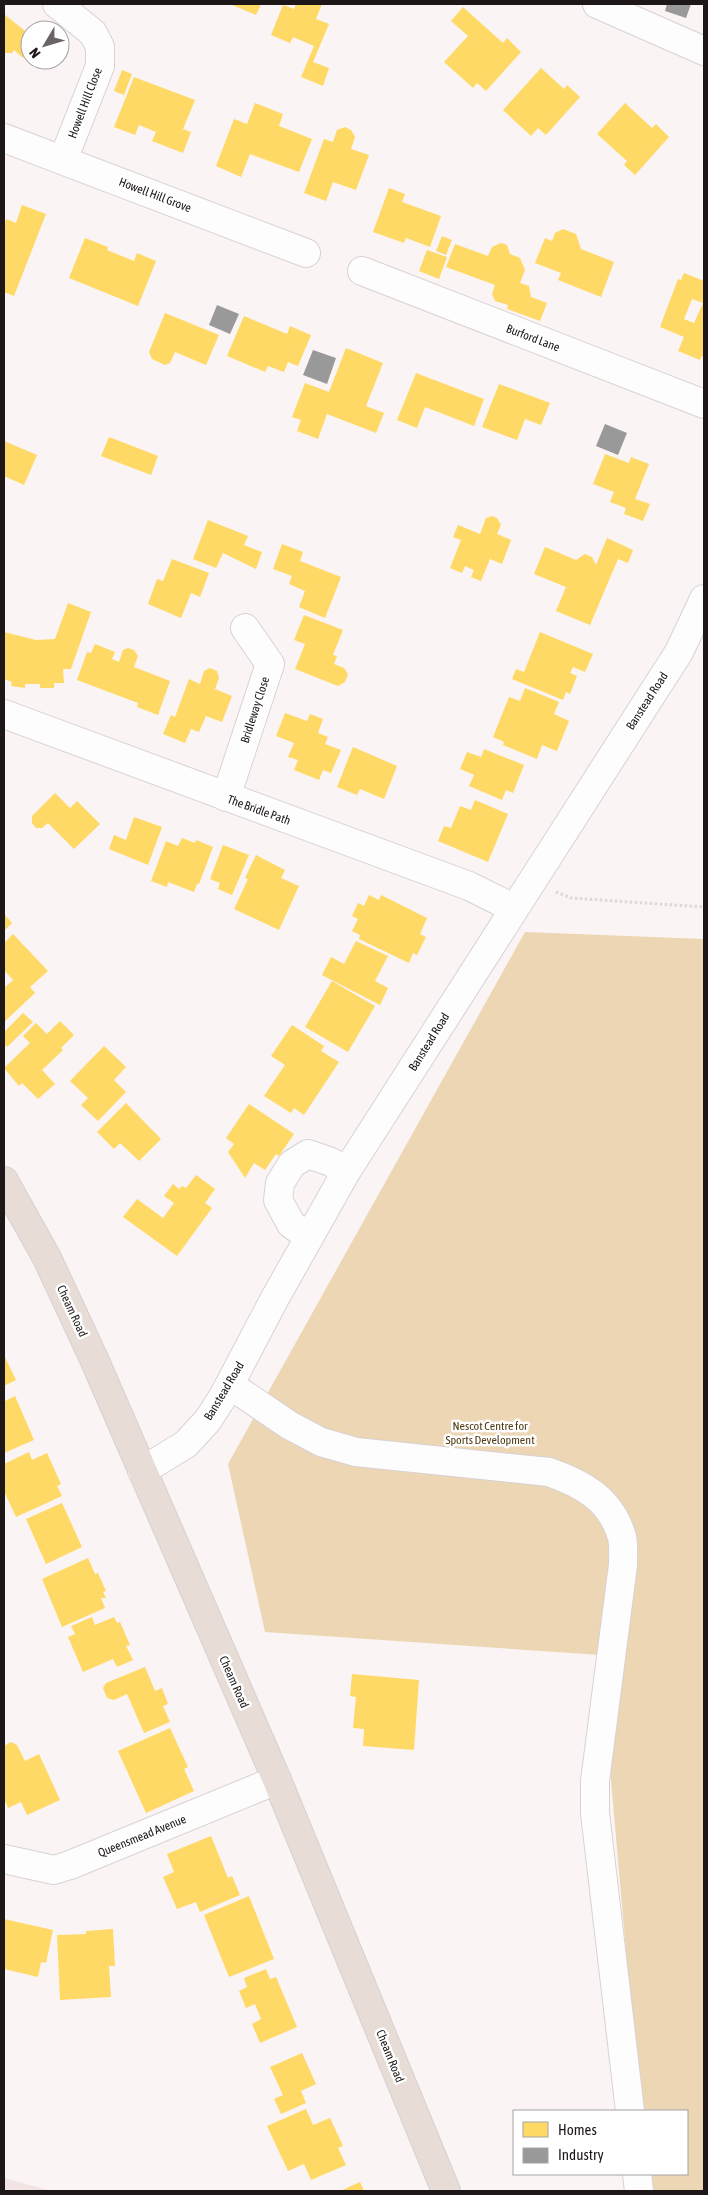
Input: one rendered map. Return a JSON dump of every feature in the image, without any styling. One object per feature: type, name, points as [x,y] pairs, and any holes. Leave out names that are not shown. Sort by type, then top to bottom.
[{"type":"highway","name":"Cheam Road","points":[[4,1181],[47,1258],[142,1471],[277,1780],[446,2191]]},
{"type":"street","name":"Howell Hill Close","points":[[57,4],[93,33],[100,48],[100,66],[63,160]]},
{"type":"street","points":[[597,4],[704,50]]},
{"type":"street","name":"Howell Hill Grove","points":[[4,138],[306,253]]},
{"type":"street","name":"Burford Lane","points":[[362,271],[704,404]]},
{"type":"street","name":"Banstead Road","points":[[142,1471],[186,1444],[208,1420],[230,1384],[346,1172],[679,652],[704,599]]},
{"type":"street","name":"Bridleway Close","points":[[226,797],[270,664],[245,628]]},
{"type":"street","name":"The Bridle Path","points":[[4,714],[469,886],[514,908]]},
{"type":"street","points":[[309,1237],[291,1224],[278,1200],[280,1183],[292,1164],[308,1154],[331,1162],[346,1172]]},
{"type":"street","points":[[230,1384],[289,1425],[321,1442],[356,1452],[549,1472],[576,1482],[600,1499],[614,1517],[622,1539],[623,1565],[595,1781],[595,1812],[630,2110]]},
{"type":"street","name":"Queensmead Avenue","points":[[4,1859],[54,1870],[277,1780]]},
{"type":"street","points":[[637,2175],[639,2191]]},
{"type":"path","points":[[553,890],[571,898],[704,907]]},
{"type":"shaded area","points":[[4,2178],[52,2191],[4,2191]]},
{"type":"green space","name":"Nescot Centre for Sports Development","points":[[525,932],[704,939],[704,2191],[647,2191],[645,2175],[688,2175],[688,2110],[640,2110],[600,1655],[265,1632],[228,1464]]},
{"type":"building: Homes","points":[[230,4],[261,4],[256,15]]},
{"type":"building: Homes","points":[[296,4],[322,4],[316,19],[329,24],[313,62],[329,68],[323,86],[301,77],[314,46],[293,37],[290,43],[271,35],[283,5],[294,9]]},
{"type":"building: Homes","points":[[463,7],[503,43],[507,38],[521,52],[486,91],[477,83],[473,88],[444,62],[468,36],[451,21]]},
{"type":"building: Homes","points":[[4,14],[20,27],[20,55],[14,50],[12,53],[4,53]]},
{"type":"building: Homes","points":[[541,68],[564,89],[567,85],[580,97],[546,135],[538,128],[531,136],[503,110]]},
{"type":"building: Homes","points":[[122,70],[132,74],[124,95],[114,91]]},
{"type":"building: Homes","points":[[134,77],[195,100],[183,129],[191,132],[183,153],[152,141],[156,132],[139,125],[135,135],[114,127]]},
{"type":"building: Homes","points":[[255,103],[283,114],[279,126],[312,139],[299,172],[250,154],[241,177],[216,166],[234,119],[247,124]]},
{"type":"building: Homes","points":[[625,103],[652,128],[656,124],[669,137],[635,175],[624,165],[627,161],[597,134]]},
{"type":"building: Homes","points":[[345,127],[351,130],[355,137],[351,149],[369,155],[356,190],[333,182],[326,201],[304,193],[324,139],[333,142],[337,130]]},
{"type":"building: Homes","points":[[389,188],[405,194],[402,202],[441,216],[430,247],[406,238],[404,243],[373,232]]},
{"type":"building: Homes","points":[[22,205],[46,214],[14,296],[4,292],[4,227],[6,219],[16,223]]},
{"type":"building: Homes","points":[[563,229],[576,234],[581,249],[614,262],[601,297],[558,280],[561,273],[535,263],[545,238],[552,241],[555,233]]},
{"type":"building: Homes","points":[[442,236],[452,240],[446,255],[436,251]]},
{"type":"building: Homes","points":[[85,238],[108,247],[107,250],[134,261],[137,253],[156,261],[138,306],[69,278]]},
{"type":"building: Homes","points":[[501,243],[507,245],[510,254],[520,258],[525,270],[520,283],[529,286],[531,297],[547,303],[540,321],[507,309],[508,305],[495,301],[492,294],[495,285],[446,267],[455,244],[488,256],[492,247]]},
{"type":"building: Homes","points":[[427,250],[447,257],[439,279],[419,271]]},
{"type":"building: Homes","points":[[684,273],[704,281],[704,357],[702,356],[700,360],[678,351],[684,337],[660,327],[678,279],[681,280]],"holes":[[[692,299],[703,303],[694,323],[684,319]]]},
{"type":"building: Homes","points":[[165,313],[219,335],[206,365],[175,352],[170,363],[165,365],[152,359],[149,352]]},
{"type":"building: Homes","points":[[244,316],[287,334],[290,326],[311,335],[298,366],[288,362],[284,372],[268,366],[265,372],[227,356]]},
{"type":"building: Homes","points":[[346,348],[383,363],[366,406],[384,413],[376,433],[327,414],[318,439],[297,431],[301,420],[292,417],[305,383],[329,392]]},
{"type":"building: Homes","points":[[416,373],[484,399],[474,426],[425,407],[417,428],[397,420]]},
{"type":"building: Homes","points":[[499,384],[550,403],[541,425],[525,419],[517,440],[482,427]]},
{"type":"building: Homes","points":[[109,437],[158,456],[151,475],[101,456]]},
{"type":"building: Homes","points":[[4,441],[37,455],[24,485],[4,476]]},
{"type":"building: Homes","points":[[605,454],[629,463],[631,457],[649,464],[635,499],[650,504],[643,521],[624,514],[626,508],[610,502],[614,492],[593,484]]},
{"type":"building: Homes","points":[[492,516],[497,518],[501,525],[497,534],[511,540],[502,564],[490,559],[481,581],[471,577],[474,570],[465,566],[462,573],[450,568],[461,540],[453,537],[458,525],[480,534],[486,518]]},
{"type":"building: Homes","points":[[208,520],[248,536],[244,545],[262,552],[256,569],[223,553],[216,568],[193,559]]},
{"type":"building: Homes","points":[[607,538],[633,550],[628,563],[618,559],[590,625],[556,611],[566,587],[534,574],[545,547],[576,560],[585,554],[592,557],[596,565]]},
{"type":"building: Homes","points":[[282,544],[303,552],[300,561],[341,577],[325,618],[299,607],[305,591],[289,584],[292,576],[273,569]]},
{"type":"building: Homes","points":[[172,559],[209,573],[200,597],[191,593],[181,618],[148,604],[157,579],[163,581]]},
{"type":"building: Homes","points":[[68,603],[91,612],[71,669],[63,669],[64,683],[54,683],[54,688],[40,688],[40,684],[25,684],[25,688],[11,686],[12,682],[4,679],[4,632],[36,640],[55,639]]},
{"type":"building: Homes","points":[[304,615],[343,630],[333,655],[337,656],[334,664],[344,668],[348,674],[345,682],[338,686],[295,669],[305,644],[294,640]]},
{"type":"building: Homes","points":[[540,632],[593,654],[585,672],[573,667],[570,673],[577,676],[570,694],[566,692],[563,700],[512,679],[516,669],[524,672]]},
{"type":"building: Homes","points":[[95,644],[115,652],[112,659],[119,662],[123,650],[128,648],[134,650],[138,656],[134,667],[170,681],[158,715],[137,707],[138,703],[77,680],[87,652],[91,653]]},
{"type":"building: Homes","points":[[210,668],[217,671],[219,678],[215,689],[232,696],[222,722],[206,716],[199,732],[191,729],[185,743],[163,734],[171,715],[175,717],[189,679],[200,684],[204,671]]},
{"type":"building: Homes","points":[[525,688],[559,702],[554,714],[569,721],[557,751],[542,745],[537,759],[503,745],[504,742],[493,737],[509,697],[520,701]]},
{"type":"building: Homes","points":[[285,713],[307,721],[310,714],[323,719],[318,733],[328,737],[325,744],[341,750],[331,773],[323,770],[319,780],[294,770],[298,760],[288,757],[294,743],[276,736]]},
{"type":"building: Homes","points":[[353,747],[397,766],[384,799],[360,789],[357,795],[337,787]]},
{"type":"building: Homes","points":[[484,749],[524,765],[513,793],[506,790],[502,800],[469,786],[474,775],[460,769],[467,752],[481,757]]},
{"type":"building: Homes","points":[[55,793],[70,808],[77,801],[100,824],[74,849],[48,823],[42,828],[36,828],[32,823],[32,816]]},
{"type":"building: Homes","points":[[475,800],[508,814],[488,862],[438,841],[444,826],[451,828],[460,806],[471,810]]},
{"type":"building: Homes","points":[[134,817],[162,827],[148,865],[109,849],[114,835],[126,840]]},
{"type":"building: Homes","points":[[182,838],[195,843],[196,840],[213,847],[194,892],[168,882],[167,887],[151,881],[166,841],[178,846]]},
{"type":"building: Homes","points":[[223,845],[249,855],[232,895],[218,889],[220,883],[210,879]]},
{"type":"building: Homes","points":[[256,855],[285,870],[281,878],[299,886],[279,930],[234,909],[248,879],[245,878]]},
{"type":"building: Homes","points":[[369,895],[379,900],[381,895],[427,918],[420,934],[426,937],[417,955],[413,953],[409,963],[359,939],[360,935],[352,931],[358,919],[352,916],[358,903],[364,906]]},
{"type":"building: Homes","points":[[4,914],[12,923],[4,931]]},
{"type":"building: Homes","points":[[13,934],[48,971],[30,987],[35,993],[4,1022],[4,988],[13,980],[4,970],[4,943]]},
{"type":"building: Homes","points":[[356,941],[388,956],[375,981],[388,988],[380,1005],[322,975],[331,957],[344,964]]},
{"type":"building: Homes","points":[[332,981],[375,1006],[348,1052],[305,1027]]},
{"type":"building: Homes","points":[[23,1013],[33,1022],[7,1047],[4,1044],[4,1032]]},
{"type":"building: Homes","points":[[60,1021],[74,1035],[61,1048],[63,1050],[42,1070],[55,1084],[38,1099],[22,1083],[19,1086],[4,1068],[30,1043],[23,1036],[36,1023],[47,1034]]},
{"type":"building: Homes","points":[[292,1025],[324,1046],[321,1051],[339,1062],[304,1115],[294,1108],[291,1113],[264,1096],[285,1065],[271,1056]]},
{"type":"building: Homes","points":[[104,1046],[126,1067],[114,1080],[126,1092],[98,1121],[81,1105],[88,1098],[70,1081]]},
{"type":"building: Homes","points":[[126,1103],[161,1139],[139,1161],[120,1143],[114,1149],[97,1132]]},
{"type":"building: Homes","points":[[249,1104],[294,1134],[279,1156],[276,1154],[265,1170],[254,1163],[245,1178],[228,1152],[234,1144],[226,1138]]},
{"type":"building: Homes","points":[[196,1175],[215,1189],[205,1203],[212,1208],[177,1256],[123,1217],[137,1199],[163,1218],[174,1203],[164,1196],[173,1184],[179,1189],[182,1186],[186,1188]]},
{"type":"building: Homes","points":[[4,1355],[16,1380],[4,1386]]},
{"type":"building: Homes","points":[[15,1396],[34,1440],[4,1453],[4,1397],[5,1401]]},
{"type":"building: Homes","points":[[29,1452],[32,1460],[47,1453],[61,1484],[57,1486],[62,1496],[16,1517],[4,1491],[4,1464]]},
{"type":"building: Homes","points":[[62,1503],[82,1547],[46,1564],[26,1519]]},
{"type":"building: Homes","points":[[88,1558],[95,1574],[98,1573],[106,1591],[103,1592],[106,1598],[101,1598],[105,1608],[62,1627],[42,1579]]},
{"type":"building: Homes","points":[[92,1617],[95,1625],[114,1617],[117,1623],[120,1622],[130,1645],[126,1646],[133,1660],[117,1667],[113,1659],[83,1672],[68,1637],[75,1634],[71,1626]]},
{"type":"building: Homes","points":[[145,1667],[155,1691],[162,1688],[168,1704],[163,1706],[170,1722],[144,1733],[127,1694],[114,1700],[107,1698],[103,1688],[106,1683]]},
{"type":"building: Homes","points":[[352,1674],[419,1680],[414,1750],[363,1746],[364,1729],[353,1728],[356,1697],[350,1696]]},
{"type":"building: Homes","points":[[170,1728],[188,1767],[184,1769],[194,1791],[146,1813],[118,1751]]},
{"type":"building: Homes","points":[[11,1742],[17,1745],[25,1761],[39,1754],[60,1800],[27,1815],[21,1802],[8,1808],[4,1798],[4,1746]]},
{"type":"building: Homes","points":[[211,1836],[228,1878],[232,1876],[240,1895],[200,1912],[196,1902],[177,1909],[163,1877],[174,1872],[167,1854]]},
{"type":"building: Homes","points":[[249,1896],[274,1959],[229,1977],[204,1915]]},
{"type":"building: Homes","points":[[4,1919],[53,1930],[46,1963],[41,1962],[38,1977],[4,1969]]},
{"type":"building: Homes","points":[[113,1929],[115,1966],[109,1966],[111,1997],[60,2000],[57,1935],[86,1934],[86,1931]]},
{"type":"building: Homes","points":[[266,1969],[270,1979],[276,1977],[297,2027],[260,2043],[252,2024],[261,2019],[255,2004],[246,2008],[239,1991],[247,1987],[244,1978]]},
{"type":"building: Homes","points":[[302,2053],[316,2084],[301,2091],[306,2103],[281,2114],[274,2099],[283,2095],[270,2067]]},
{"type":"building: Homes","points":[[306,2109],[313,2125],[330,2118],[343,2146],[338,2148],[346,2165],[311,2180],[304,2164],[288,2171],[267,2126]]},
{"type":"building: Homes","points":[[360,2182],[364,2191],[340,2191]]},
{"type":"building: Industry","points":[[667,4],[691,4],[686,18],[665,11]]},
{"type":"building: Industry","points":[[217,305],[239,314],[230,334],[209,325]]},
{"type":"building: Industry","points":[[313,350],[336,358],[327,384],[303,375]]},
{"type":"building: Industry","points":[[605,424],[627,433],[618,455],[596,446]]}]
